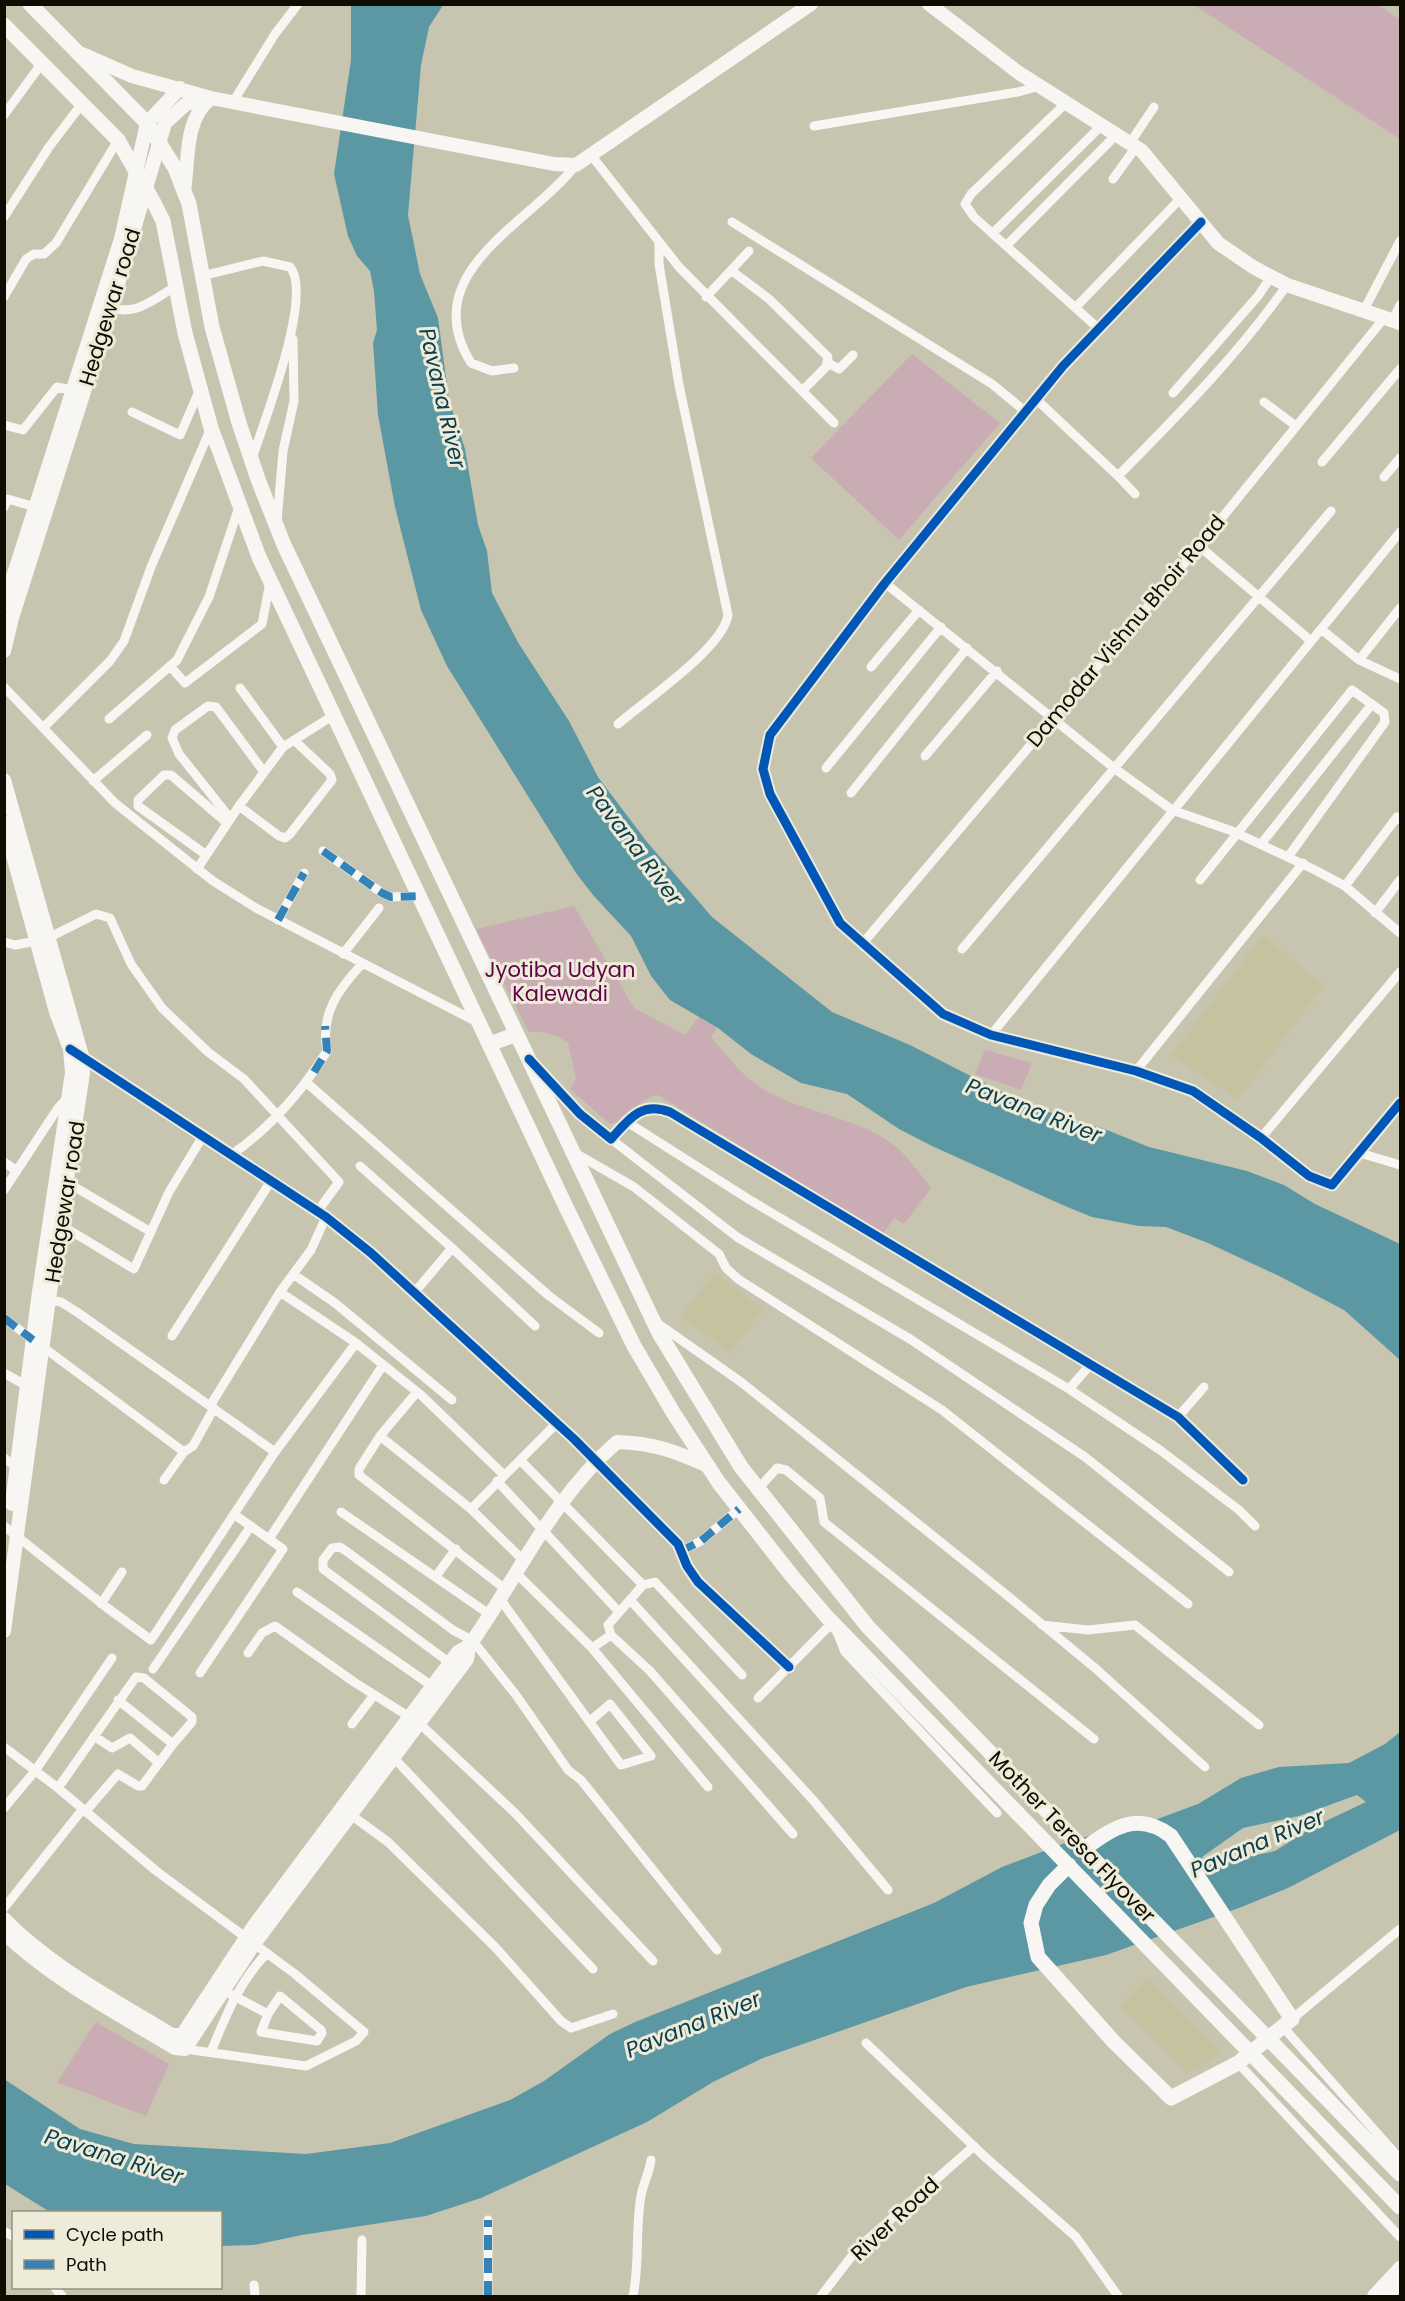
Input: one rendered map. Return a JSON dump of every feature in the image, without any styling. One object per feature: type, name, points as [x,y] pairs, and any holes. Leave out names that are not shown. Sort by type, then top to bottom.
[{"type":"main road","points":[[30,4],[147,123],[158,141]]},
{"type":"main road","points":[[72,48],[132,76],[211,98],[315,120],[554,164],[576,165],[811,4]]},
{"type":"main road","points":[[929,4],[1019,73],[1133,145],[1160,171],[1180,199],[1218,243],[1287,285],[1393,320]]},
{"type":"main road","points":[[4,25],[118,140],[136,172]]},
{"type":"main road","points":[[147,123],[180,88]]},
{"type":"main road","points":[[184,191],[192,123],[198,109],[211,98]]},
{"type":"main road","name":"Hedgewar road","points":[[4,651],[77,392],[158,141],[165,123],[186,104],[211,98]]},
{"type":"main road","name":"Hedgewar road","points":[[105,305],[147,123]]},
{"type":"main road","name":"Mother Teresa Flyover","points":[[158,141],[175,168],[189,204],[212,327],[252,460],[277,526],[653,1320],[688,1382],[758,1488],[868,1627],[1401,2174]]},
{"type":"main road","name":"Mother Teresa Flyover","points":[[136,172],[163,221],[176,286],[211,428],[239,507],[270,580],[634,1346],[664,1397],[708,1466],[739,1509],[792,1576],[833,1622],[1401,2207]]},
{"type":"main road","name":"Hedgewar road","points":[[4,605],[35,507],[77,392]]},
{"type":"main road","name":"Hedgewar road","points":[[4,780],[11,840]]},
{"type":"main road","name":"Hedgewar road","points":[[4,823],[42,940],[56,1012],[76,1052],[72,1073],[75,1097],[4,1566]]},
{"type":"main road","points":[[490,1044],[517,1034]]},
{"type":"main road","name":"Hedgewar road","points":[[44,1299],[62,1225],[63,1180]]},
{"type":"main road","name":"Hedgewar road","points":[[4,1631],[10,1531],[17,1467],[27,1386],[38,1344]]},
{"type":"main road","points":[[664,1397],[688,1382]]},
{"type":"main road","points":[[4,1918],[43,1952],[109,1996],[176,2036],[182,2035],[414,1720],[467,1659],[471,1644],[561,1501],[595,1461],[617,1442],[640,1443],[669,1448],[708,1466]]},
{"type":"main road","points":[[347,1812],[394,1758],[432,1686],[458,1652],[471,1644]]},
{"type":"main road","points":[[1069,1865],[1036,1905],[1031,1923],[1038,1957],[1114,2042],[1171,2098],[1238,2063],[1287,2023],[1259,1970],[1185,1854],[1171,1836],[1160,1827],[1144,1822],[1131,1823],[1104,1834],[1084,1849]]},
{"type":"main road","points":[[4,1933],[61,1977],[111,2010],[175,2048],[185,2049],[229,1993],[250,1941]]},
{"type":"main road","points":[[1374,2296],[1401,2268]]},
{"type":"main road","points":[[1387,2296],[1401,2282]]},
{"type":"street","points":[[233,102],[275,34],[297,4]]},
{"type":"street","points":[[4,115],[42,63]]},
{"type":"street","points":[[814,126],[1018,92],[1041,86]]},
{"type":"street","points":[[1066,103],[966,200],[969,212],[1099,329]]},
{"type":"street","points":[[4,217],[49,147],[81,105]]},
{"type":"street","points":[[1113,179],[1154,107]]},
{"type":"street","points":[[993,232],[1102,125]]},
{"type":"street","points":[[1007,245],[1117,134]]},
{"type":"street","points":[[4,297],[26,259],[34,254],[44,254],[56,243],[118,140]]},
{"type":"street","points":[[591,155],[659,243],[706,297],[834,423]]},
{"type":"street","points":[[514,368],[492,371],[471,363],[456,328],[458,295],[468,273],[480,256],[555,189],[576,165]]},
{"type":"street","points":[[1076,307],[1180,199]]},
{"type":"street","points":[[732,222],[992,384],[1026,412]]},
{"type":"street","points":[[1201,222],[1036,399],[885,583],[770,735],[763,769],[771,794],[840,923],[943,1014],[991,1035],[1136,1071],[1193,1091],[1261,1138],[1309,1176],[1332,1185],[1401,1103]]},
{"type":"street","points":[[1364,310],[1401,241]]},
{"type":"street","points":[[618,723],[714,644],[727,625],[728,615],[679,385],[659,264],[659,243]]},
{"type":"street","points":[[706,297],[749,251]]},
{"type":"street","points":[[202,276],[263,261],[290,267],[296,277],[298,299],[292,328],[252,460]]},
{"type":"street","points":[[732,271],[769,299],[828,357],[828,363],[802,391]]},
{"type":"street","points":[[1173,393],[1258,296],[1271,277]]},
{"type":"street","points":[[1118,476],[1198,395],[1256,329],[1287,285]]},
{"type":"street","points":[[105,305],[120,311],[138,310],[176,286]]},
{"type":"street","name":"Damodar Vishnu Bhoir Road","points":[[863,943],[1198,546],[1296,426],[1393,320],[1401,305]]},
{"type":"street","points":[[277,526],[283,451],[294,401],[292,328]]},
{"type":"street","points":[[828,363],[839,369],[853,356]]},
{"type":"street","points":[[1322,462],[1401,369]]},
{"type":"street","points":[[4,425],[23,430],[57,387],[77,392]]},
{"type":"street","points":[[132,412],[180,435],[200,389]]},
{"type":"street","points":[[1036,399],[1135,494]]},
{"type":"street","points":[[1264,402],[1296,426]]},
{"type":"street","points":[[43,728],[110,661],[124,641],[150,567],[211,428]]},
{"type":"street","points":[[1384,477],[1401,458]]},
{"type":"street","points":[[4,507],[8,499],[35,507]]},
{"type":"street","points":[[109,719],[177,660],[209,597],[239,507]]},
{"type":"street","points":[[962,948],[1331,511]]},
{"type":"street","points":[[991,1035],[1172,810],[1401,532]]},
{"type":"street","points":[[1198,546],[1311,641]]},
{"type":"street","points":[[170,666],[185,683],[262,624],[270,580]]},
{"type":"street","points":[[885,583],[1054,717],[1114,768],[1172,810],[1239,834],[1303,863],[1345,886],[1401,933]]},
{"type":"street","points":[[1359,660],[1401,608]]},
{"type":"street","points":[[871,667],[919,609]]},
{"type":"street","points":[[826,768],[941,627]]},
{"type":"street","points":[[1321,629],[1359,660],[1401,679]]},
{"type":"street","points":[[851,793],[967,648]]},
{"type":"street","points":[[926,756],[997,671]]},
{"type":"street","points":[[4,687],[115,803],[230,892],[278,920],[480,1024]]},
{"type":"street","points":[[240,688],[283,747]]},
{"type":"street","points":[[1200,880],[1239,834],[1258,805],[1349,690],[1354,691],[1385,715],[1385,722],[1288,856]]},
{"type":"street","points":[[1261,844],[1372,704]]},
{"type":"street","points":[[229,820],[179,754],[171,738],[175,730],[208,706],[216,707],[264,772]]},
{"type":"street","points":[[197,868],[283,747],[334,715]]},
{"type":"street","points":[[93,781],[147,735]]},
{"type":"street","points":[[239,806],[279,836],[285,838],[290,834],[332,780],[330,774],[294,741]]},
{"type":"street","points":[[205,854],[138,806],[138,800],[164,775],[171,775],[229,820]]},
{"type":"street","points":[[1345,886],[1397,818],[1401,820]]},
{"type":"street","points":[[323,851],[382,893],[391,897],[420,896]]},
{"type":"street","points":[[1136,1071],[1303,863]]},
{"type":"street","points":[[278,920],[304,873]]},
{"type":"street","points":[[1375,913],[1401,880]]},
{"type":"street","points":[[343,954],[379,908]]},
{"type":"street","points":[[4,942],[15,945],[42,940],[96,914],[110,918],[131,964],[162,1008],[208,1052],[244,1079],[339,1182],[322,1214],[311,1250],[280,1292],[212,1407],[190,1449],[184,1452],[165,1480]]},
{"type":"street","points":[[231,1155],[254,1139],[307,1083],[327,1051],[324,1032],[332,1005],[343,985],[362,964]]},
{"type":"street","points":[[1261,1138],[1401,972]]},
{"type":"street","points":[[76,1052],[322,1214],[414,1293],[595,1461],[678,1544],[687,1566],[698,1582],[789,1667]]},
{"type":"street","points":[[529,1059],[580,1114],[737,1237],[910,1339],[1085,1457],[1229,1572]]},
{"type":"street","points":[[307,1083],[548,1295],[599,1333]]},
{"type":"street","points":[[4,1190],[58,1108],[75,1097]]},
{"type":"street","points":[[610,1139],[644,1108],[660,1108],[670,1112],[1178,1417],[1243,1480]]},
{"type":"street","points":[[627,1122],[750,1200],[1069,1389],[1160,1450],[1255,1526]]},
{"type":"street","points":[[62,1225],[134,1269],[169,1192],[203,1136]]},
{"type":"street","points":[[573,1152],[634,1187],[719,1254],[726,1268],[738,1279],[942,1410],[1188,1604]]},
{"type":"street","points":[[1360,1153],[1401,1165]]},
{"type":"street","points":[[4,1162],[17,1171]]},
{"type":"street","points":[[360,1166],[535,1326]]},
{"type":"street","points":[[63,1180],[151,1232]]},
{"type":"street","points":[[172,1336],[271,1181]]},
{"type":"street","points":[[414,1293],[452,1248]]},
{"type":"street","points":[[293,1274],[335,1303],[452,1400]]},
{"type":"street","points":[[280,1292],[356,1343],[417,1392],[500,1478],[619,1612]]},
{"type":"street","points":[[44,1299],[61,1302],[77,1312],[275,1452]]},
{"type":"street","points":[[4,1318],[184,1452]]},
{"type":"street","points":[[653,1320],[703,1352],[1042,1625],[1095,1668],[1205,1767]]},
{"type":"street","points":[[10,1531],[101,1604],[151,1640],[275,1452],[356,1343]]},
{"type":"street","points":[[1069,1389],[1091,1364]]},
{"type":"street","points":[[269,1539],[383,1365]]},
{"type":"street","points":[[4,1373],[27,1386]]},
{"type":"street","points":[[1178,1417],[1204,1387]]},
{"type":"street","points":[[417,1392],[380,1436],[359,1469],[362,1479],[391,1498],[456,1549],[503,1594],[589,1722],[621,1765],[651,1756],[611,1705],[589,1722]]},
{"type":"street","points":[[471,1509],[556,1424]]},
{"type":"street","points":[[380,1436],[471,1509],[592,1648],[708,1787]]},
{"type":"street","points":[[4,1458],[17,1467]]},
{"type":"street","points":[[520,1460],[643,1585]]},
{"type":"street","points":[[758,1488],[777,1468],[786,1470],[820,1498],[824,1522],[1094,1739]]},
{"type":"street","points":[[681,1551],[701,1541],[739,1509]]},
{"type":"street","points":[[341,1512],[489,1614]]},
{"type":"street","points":[[200,1673],[283,1549],[235,1515]]},
{"type":"street","points":[[153,1669],[251,1526]]},
{"type":"street","points":[[450,1663],[323,1569],[323,1560],[332,1548],[340,1547],[346,1551],[471,1644],[516,1695],[568,1770],[581,1780],[717,1950]]},
{"type":"street","points":[[436,1576],[456,1549]]},
{"type":"street","points":[[101,1604],[122,1572]]},
{"type":"street","points":[[742,1675],[655,1582],[643,1585],[608,1625],[611,1635],[650,1671],[793,1834]]},
{"type":"street","points":[[297,1592],[432,1686]]},
{"type":"street","points":[[631,1601],[813,1800],[888,1890]]},
{"type":"street","points":[[758,1698],[833,1622],[845,1652],[997,1813]]},
{"type":"street","points":[[1042,1625],[1088,1630],[1135,1625],[1259,1725]]},
{"type":"street","points":[[248,1653],[262,1634],[275,1626],[414,1720],[515,1813],[653,1961]]},
{"type":"street","points":[[592,1648],[611,1635]]},
{"type":"street","points":[[4,1808],[35,1771],[112,1658]]},
{"type":"street","points":[[4,1908],[116,1774],[140,1787],[192,1722],[192,1717],[144,1677],[136,1677],[58,1788]]},
{"type":"street","points":[[352,1724],[374,1695]]},
{"type":"street","points":[[118,1701],[173,1744]]},
{"type":"street","points":[[94,1736],[112,1748],[124,1739],[130,1738],[159,1763]]},
{"type":"street","points":[[4,1747],[58,1788],[155,1870],[267,1953],[363,2034],[356,2041],[306,2066],[185,2049]]},
{"type":"street","points":[[394,1758],[593,1969]]},
{"type":"street","points":[[347,1812],[402,1855],[502,1954],[561,2021],[571,2028],[612,2014]]},
{"type":"street","points":[[1401,1929],[1287,2023],[1401,2158]]},
{"type":"street","points":[[211,2052],[229,1993],[267,1953]]},
{"type":"street","points":[[229,1993],[268,2014]]},
{"type":"street","points":[[280,1996],[322,2033],[312,2042],[261,2032],[268,2014],[280,1996]]},
{"type":"street","points":[[866,2043],[974,2146],[1076,2237],[1118,2296]]},
{"type":"street","points":[[1238,2063],[1401,2237]]},
{"type":"street","name":"River Road","points":[[821,2296],[858,2248],[974,2146]]},
{"type":"street","points":[[633,2296],[638,2272],[641,2194],[649,2177],[651,2160]]},
{"type":"street","points":[[488,2220],[488,2296]]},
{"type":"street","points":[[361,2296],[362,2240]]},
{"type":"street","points":[[254,2285],[255,2296]]},
{"type":"street","points":[[829,2288],[837,2296]]},
{"type":"shaded area","points":[[1263,935],[1323,986],[1238,1099],[1171,1055]]},
{"type":"shaded area","points":[[715,1273],[763,1309],[730,1353],[681,1316]]},
{"type":"shaded area","points":[[1148,1978],[1222,2053],[1187,2074],[1120,2007]]},
{"type":"green space","points":[[1194,5],[1379,5],[1400,20],[1400,139]]},
{"type":"green space","points":[[912,354],[1000,423],[899,540],[811,458]]},
{"type":"green space","name":"Jyotiba Udyan Kalewadi","points":[[574,906],[634,1008],[685,1035],[699,1017],[717,1028],[711,1037],[737,1067],[759,1087],[797,1105],[873,1132],[900,1150],[931,1188],[904,1224],[894,1218],[883,1234],[658,1095],[645,1100],[623,1118],[610,1124],[570,1089],[576,1079],[568,1043],[549,1034],[529,1032],[476,929]]},
{"type":"green space","points":[[985,1050],[1032,1063],[1021,1090],[975,1074]]},
{"type":"green space","points":[[96,2022],[169,2064],[146,2116],[57,2082]]},
{"type":"water","name":"Pavana River","points":[[351,5],[443,5],[429,27],[421,65],[408,215],[420,274],[438,318],[449,400],[465,449],[478,525],[487,551],[492,593],[519,644],[569,721],[598,777],[647,842],[712,917],[832,1012],[910,1045],[1000,1091],[1068,1120],[1102,1128],[1149,1147],[1247,1171],[1284,1185],[1315,1204],[1398,1243],[1400,1245],[1400,1360],[1344,1310],[1208,1243],[1166,1227],[1139,1226],[1092,1217],[932,1146],[899,1129],[847,1094],[801,1083],[751,1054],[718,1028],[670,1000],[651,976],[631,936],[576,873],[447,666],[421,610],[395,507],[378,415],[373,343],[377,330],[374,291],[370,271],[357,256],[348,236],[334,174],[351,60]]},
{"type":"water","name":"Pavana River","points":[[1400,1732],[1400,1830],[1288,1888],[1239,1908],[1106,1955],[966,1987],[763,2058],[713,2082],[647,2122],[481,2198],[426,2216],[302,2235],[254,2245],[222,2246],[222,2211],[48,2211],[5,2184],[4,2079],[80,2129],[134,2144],[306,2154],[390,2143],[510,2100],[544,2081],[610,2034],[635,2022],[934,1903],[1002,1867],[1073,1840],[1152,1821],[1198,1804],[1241,1778],[1279,1767],[1349,1763],[1385,1744]],"holes":[[[1357,1795],[1366,1802],[1313,1827],[1275,1851],[1205,1866],[1202,1857],[1243,1828],[1299,1816]]]},
{"type":"marked path","points":[[323,851],[382,893],[391,897],[420,896]]},
{"type":"marked path","points":[[278,920],[304,873]]},
{"type":"marked path","points":[[314,1072],[327,1051],[325,1026]]},
{"type":"marked path","points":[[4,1318],[33,1340]]},
{"type":"marked path","points":[[681,1551],[701,1541],[739,1509]]},
{"type":"marked path","points":[[488,2220],[488,2296]]},
{"type":"cycle path","points":[[1201,222],[1063,366],[885,583],[770,735],[763,769],[770,794],[840,923],[943,1014],[991,1035],[1136,1071],[1193,1091],[1261,1138],[1309,1176],[1332,1185],[1400,1103]]},
{"type":"cycle path","points":[[70,1049],[326,1217],[371,1253],[574,1439],[678,1544],[687,1566],[698,1582],[789,1667]]},
{"type":"cycle path","points":[[529,1059],[580,1114],[611,1139],[630,1119],[643,1110],[660,1109],[670,1112],[1178,1417],[1243,1480]]}]
